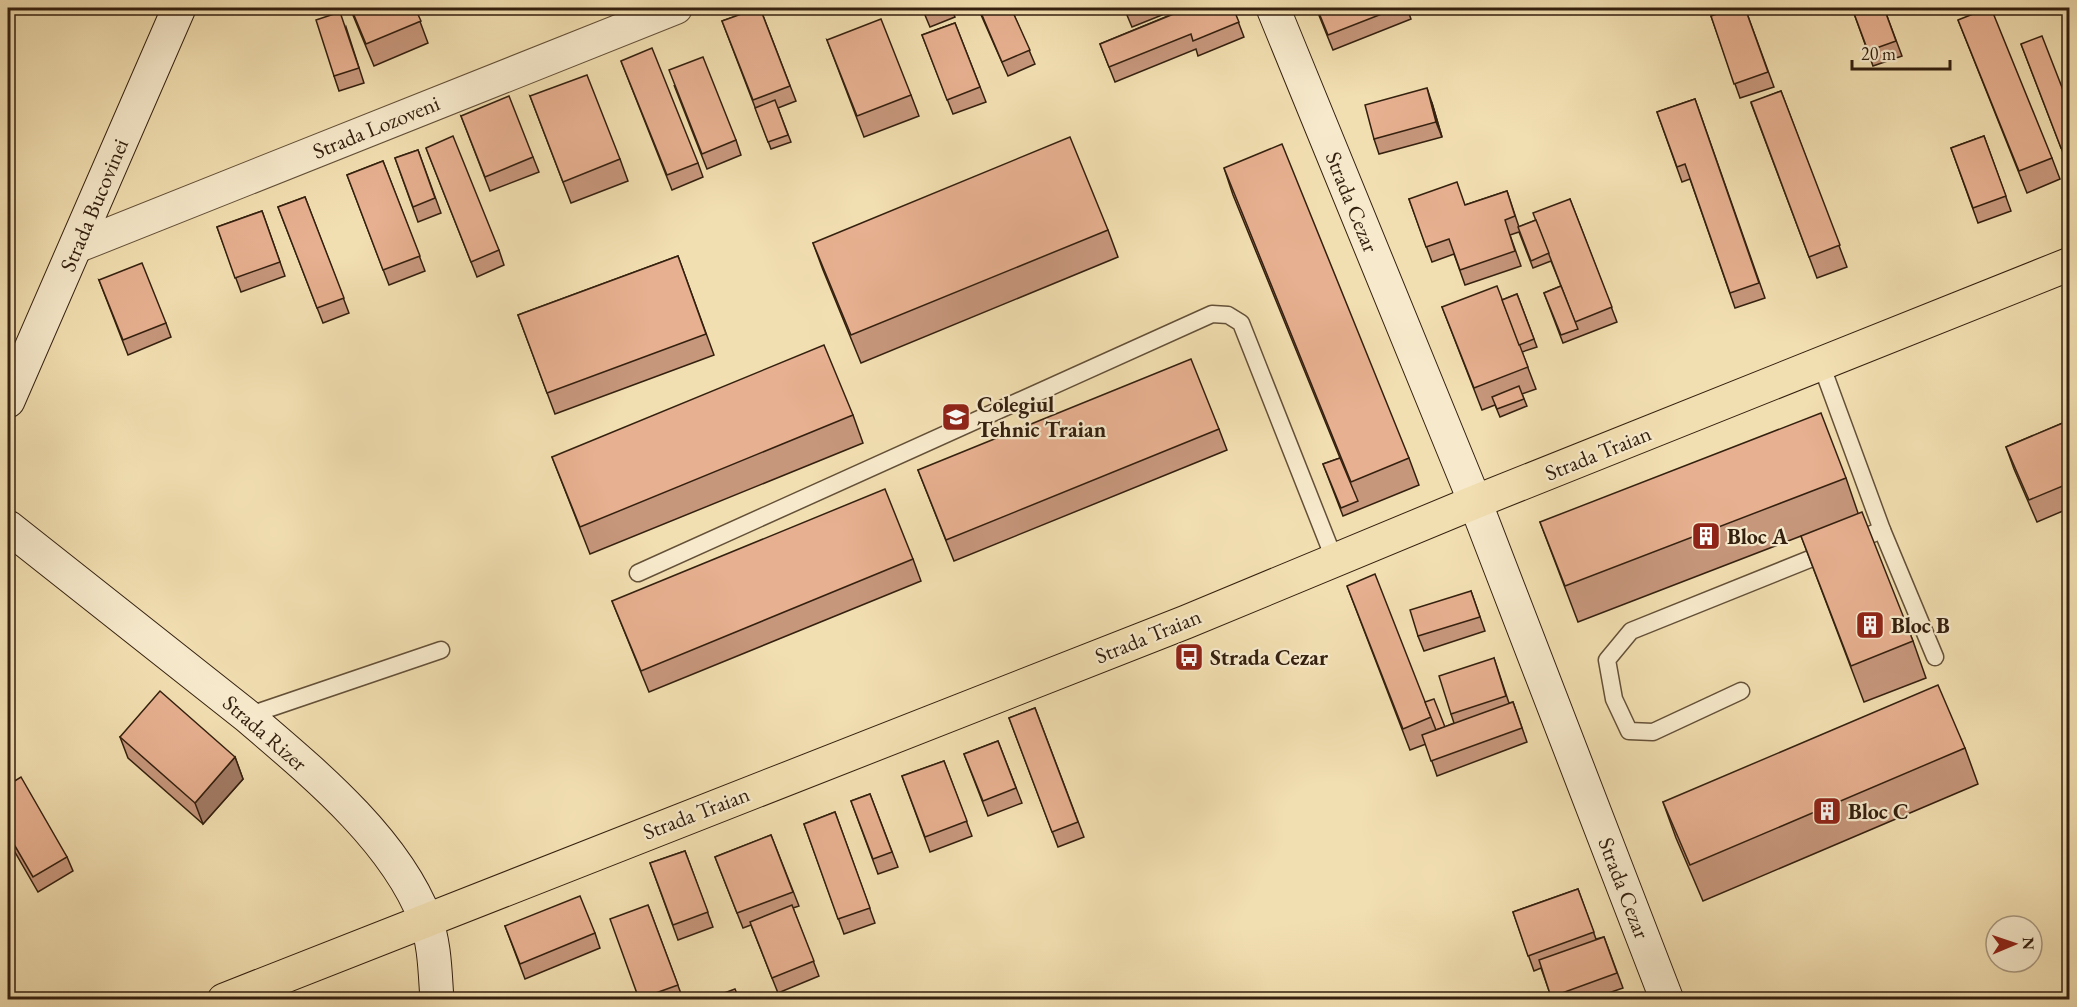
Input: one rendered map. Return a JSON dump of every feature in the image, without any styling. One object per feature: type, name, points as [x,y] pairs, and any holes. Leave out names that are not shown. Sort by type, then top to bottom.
[{"type":"main road","name":"Strada Traian","points":[[224,999],[1335,561],[1475,502],[2070,264]]},
{"type":"street","name":"Strada Bucovinei","points":[[8,401],[179,8]]},
{"type":"street","name":"Strada Lozoveni","points":[[76,247],[676,8]]},
{"type":"street","name":"Strada Cezar","points":[[1273,8],[1475,502],[1667,999]]},
{"type":"street","name":"Strada Rizer","points":[[8,527],[247,716],[294,757],[377,839],[401,871],[426,919],[435,964],[437,999]]},
{"type":"lane","points":[[638,573],[1212,314],[1228,315],[1241,323],[1335,561]]},
{"type":"lane","points":[[1821,364],[1882,530],[1935,657]]},
{"type":"lane","points":[[1741,691],[1653,732],[1629,731],[1614,699],[1607,660],[1631,630],[1882,530]]},
{"type":"lane","points":[[247,716],[441,650]]},
{"type":"building","points":[[351,8],[415,8],[421,21],[366,44]]},
{"type":"building","points":[[760,8],[790,86],[753,100],[722,21]]},
{"type":"building","points":[[923,8],[937,8],[925,12]]},
{"type":"building","points":[[979,8],[1011,8],[1030,50],[1002,62]]},
{"type":"building","points":[[1180,8],[1233,8],[1239,22],[1193,41],[1191,34],[1109,67],[1100,44],[1181,11]]},
{"type":"building","points":[[1317,8],[1397,8],[1328,35]]},
{"type":"building","points":[[1735,8],[1745,8],[1768,72],[1734,84],[1711,16]]},
{"type":"building","points":[[1852,8],[1884,8],[1896,41],[1868,51]]},
{"type":"building","points":[[1991,8],[2052,158],[2019,171],[1958,20]]},
{"type":"building","points":[[340,12],[359,68],[334,76],[316,20]]},
{"type":"building","points":[[881,19],[911,95],[857,116],[827,40]]},
{"type":"building","points":[[955,23],[980,87],[947,100],[922,35]]},
{"type":"building","points":[[2042,36],[2070,108],[2070,145],[2061,148],[2021,44]]},
{"type":"building","points":[[652,48],[698,163],[667,175],[621,61]]},
{"type":"building","points":[[703,57],[736,140],[702,154],[669,70]]},
{"type":"building","points":[[587,75],[620,159],[563,182],[530,96]]},
{"type":"building","points":[[1427,88],[1436,122],[1374,139],[1365,105]]},
{"type":"building","points":[[1781,91],[1840,245],[1809,257],[1751,102]]},
{"type":"building","points":[[509,96],[533,157],[485,177],[461,116]]},
{"type":"building","points":[[1695,99],[1759,283],[1730,293],[1685,164],[1677,167],[1657,112]]},
{"type":"building","points":[[775,100],[788,135],[768,142],[755,108]]},
{"type":"building","points":[[453,136],[499,250],[471,262],[426,148]]},
{"type":"building","points":[[1984,136],[2006,196],[1973,208],[1951,148]]},
{"type":"building","points":[[1070,137],[1108,230],[851,335],[813,243]]},
{"type":"building","points":[[1282,144],[1409,458],[1351,482],[1224,168]]},
{"type":"building","points":[[418,150],[435,198],[413,207],[395,158]]},
{"type":"building","points":[[383,161],[420,256],[383,270],[347,175]]},
{"type":"building","points":[[1457,182],[1465,205],[1507,191],[1515,216],[1505,220],[1515,251],[1460,270],[1449,239],[1426,247],[1409,199]]},
{"type":"building","points":[[305,197],[344,298],[317,308],[278,207]]},
{"type":"building","points":[[1570,199],[1612,307],[1575,322],[1533,213]]},
{"type":"building","points":[[262,211],[280,262],[235,278],[217,227]]},
{"type":"building","points":[[1536,220],[1549,253],[1531,261],[1518,227]]},
{"type":"building","points":[[678,256],[706,334],[547,393],[518,315]]},
{"type":"building","points":[[142,263],[166,323],[123,340],[99,280]]},
{"type":"building","points":[[1497,286],[1528,367],[1474,388],[1442,307]]},
{"type":"building","points":[[1561,286],[1578,329],[1561,335],[1544,293]]},
{"type":"building","points":[[1517,294],[1534,339],[1519,345],[1502,300]]},
{"type":"building","points":[[824,345],[853,415],[580,527],[552,457]]},
{"type":"building","points":[[1191,359],[1219,429],[946,540],[918,470]]},
{"type":"building","points":[[1519,386],[1524,399],[1497,409],[1492,397]]},
{"type":"building","points":[[1821,413],[1846,478],[1565,586],[1540,522]]},
{"type":"building","points":[[2070,420],[2070,483],[2029,500],[2006,447]]},
{"type":"building","points":[[1340,458],[1358,501],[1341,508],[1323,464]]},
{"type":"building","points":[[885,489],[913,559],[641,671],[612,601]]},
{"type":"building","name":"Bloc B","points":[[1862,512],[1913,641],[1851,666],[1801,536]]},
{"type":"building","points":[[1375,574],[1431,717],[1403,729],[1347,586]]},
{"type":"building","points":[[1471,591],[1480,617],[1418,636],[1410,610]]},
{"type":"building","points":[[1494,658],[1506,696],[1451,714],[1439,676]]},
{"type":"building","points":[[1938,685],[1965,748],[1690,865],[1663,802]]},
{"type":"building","points":[[160,691],[235,757],[195,803],[120,737]]},
{"type":"building","points":[[1434,699],[1445,727],[1436,730],[1425,702]]},
{"type":"building","points":[[1513,702],[1522,728],[1431,761],[1422,735]]},
{"type":"building","points":[[1035,708],[1078,822],[1052,832],[1009,718]]},
{"type":"building","points":[[998,741],[1016,788],[983,801],[964,754]]},
{"type":"building","points":[[944,761],[967,821],[925,837],[902,776]]},
{"type":"building","points":[[21,777],[67,857],[33,877],[8,834],[8,785]]},
{"type":"building","points":[[870,794],[892,852],[873,859],[851,801]]},
{"type":"building","points":[[835,812],[870,908],[838,919],[804,824]]},
{"type":"building","points":[[771,835],[793,892],[737,913],[715,857]]},
{"type":"building","points":[[685,851],[708,912],[673,925],[650,863]]},
{"type":"building","points":[[1578,889],[1594,932],[1528,956],[1513,912]]},
{"type":"building","points":[[580,896],[595,933],[520,964],[505,926]]},
{"type":"building","points":[[648,905],[678,985],[639,999],[610,919]]},
{"type":"building","points":[[792,905],[814,961],[772,978],[750,922]]},
{"type":"building","points":[[1604,937],[1617,973],[1551,997],[1539,960]]},
{"type":"building","points":[[735,989],[739,999],[708,999]]},
{"type":"place","name":"Colegiul Tehnic Traian","points":[[956,417]]},
{"type":"place","name":"Bloc A","points":[[1706,536]]},
{"type":"place","name":"Bloc B","points":[[1870,625]]},
{"type":"place","name":"Strada Cezar","points":[[1189,657]]},
{"type":"place","name":"Bloc C","points":[[1827,811]]}]
